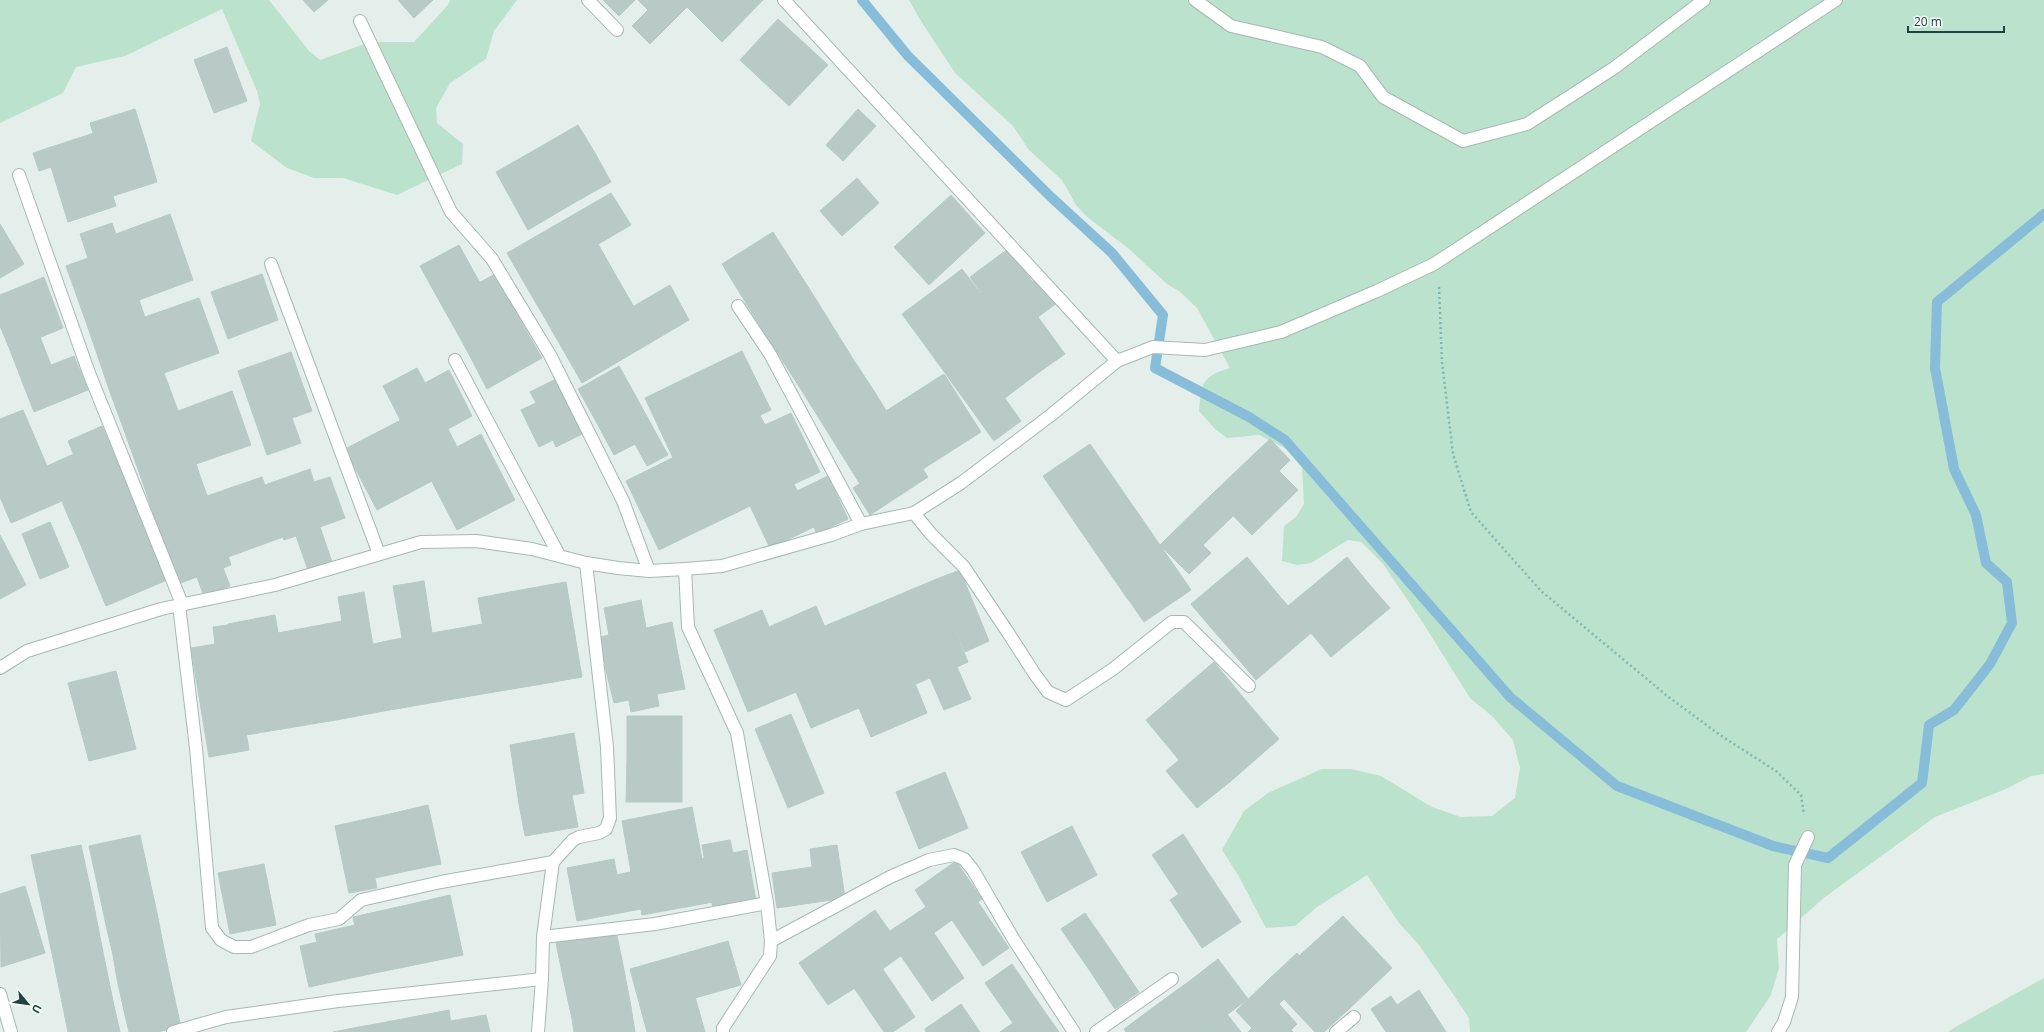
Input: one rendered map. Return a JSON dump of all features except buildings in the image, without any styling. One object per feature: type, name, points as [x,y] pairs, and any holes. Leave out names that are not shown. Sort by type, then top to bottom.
[{"type":"street","points":[[588,0],[617,30]]},
{"type":"street","points":[[784,0],[1117,361]]},
{"type":"street","points":[[1195,0],[1231,26],[1322,47],[1360,66],[1383,97],[1463,141],[1527,124],[1614,68],[1704,0]]},
{"type":"street","points":[[0,668],[27,651],[180,605],[275,586],[421,542],[476,541],[532,549],[586,563],[618,568],[685,570],[722,566],[831,535],[860,524],[914,513],[961,483],[1039,424],[1117,361],[1153,347],[1198,350],[1281,332],[1377,291],[1434,264],[1836,0]]},
{"type":"street","points":[[360,21],[452,212],[492,260],[550,355],[623,501],[649,570]]},
{"type":"street","points":[[19,175],[89,373],[180,605],[196,748],[212,928],[221,940],[234,947],[251,947],[309,925],[339,920],[362,900],[441,882],[553,862]]},
{"type":"street","points":[[271,264],[379,554]]},
{"type":"street","points":[[738,306],[770,354],[860,524]]},
{"type":"street","points":[[456,360],[558,555]]},
{"type":"street","points":[[914,513],[931,534],[964,567],[1048,692],[1066,700],[1114,669],[1172,622],[1184,622],[1249,686]]},
{"type":"street","points":[[538,1032],[542,979],[543,937],[553,862],[573,840],[606,830],[610,818],[607,747],[586,563]]},
{"type":"street","points":[[685,570],[688,628],[737,733],[767,903],[772,941],[770,956],[723,1028],[723,1032]]},
{"type":"street","points":[[1778,1032],[1784,1022],[1792,997],[1796,865],[1808,837]]},
{"type":"street","points":[[772,941],[896,874],[929,860],[954,855],[964,859],[973,870],[1014,940],[1074,1032]]},
{"type":"street","points":[[543,937],[655,924],[767,903]]},
{"type":"street","points":[[173,1032],[226,1017],[338,1001],[542,979]]},
{"type":"street","points":[[1096,1032],[1172,979]]},
{"type":"street","points":[[0,994],[11,1032]]},
{"type":"street","points":[[1336,1032],[1354,1017]]},
{"type":"path","points":[[1434,264],[1440,288],[1442,362],[1453,454],[1471,512],[1541,591],[1666,695],[1720,735],[1776,771],[1801,795],[1808,837]]},
{"type":"green space","points":[[0,0],[269,0],[309,51],[320,60],[370,42],[414,42],[448,5],[450,0],[517,0],[494,31],[486,59],[450,83],[436,108],[437,123],[463,144],[462,164],[397,195],[343,178],[314,178],[287,168],[251,141],[260,104],[257,91],[222,9],[125,56],[76,67],[63,93],[0,123]]},
{"type":"green space","points":[[909,0],[2044,0],[2044,774],[2031,776],[2006,789],[1935,817],[1825,897],[1777,939],[1779,968],[1771,995],[1746,1032],[1470,1032],[1469,1018],[1419,945],[1399,923],[1367,875],[1317,907],[1295,926],[1266,928],[1238,875],[1222,850],[1244,811],[1268,793],[1322,769],[1351,769],[1381,776],[1432,807],[1461,817],[1492,816],[1515,798],[1520,768],[1513,740],[1493,717],[1470,698],[1423,623],[1383,564],[1361,542],[1348,540],[1311,563],[1297,565],[1282,561],[1284,526],[1296,517],[1304,504],[1302,468],[1285,448],[1259,435],[1227,438],[1215,429],[1199,411],[1202,387],[1205,382],[1213,374],[1230,368],[1197,308],[1179,291],[1167,284],[1129,249],[1086,216],[1076,205],[1062,180],[1029,150],[1013,126],[955,73]]},
{"type":"green space","points":[[2044,978],[2044,1032],[1948,1032],[1957,1026]]},
{"type":"waterway","points":[[862,0],[908,56],[1052,198],[1112,253],[1163,315],[1155,368],[1249,417],[1285,440],[1510,697],[1617,786],[1773,846],[1828,858],[1922,783],[1929,725],[1954,710],[1990,664],[2012,623],[2007,582],[1986,563],[1976,515],[1954,469],[1935,368],[1937,302],[2044,214]]}]
